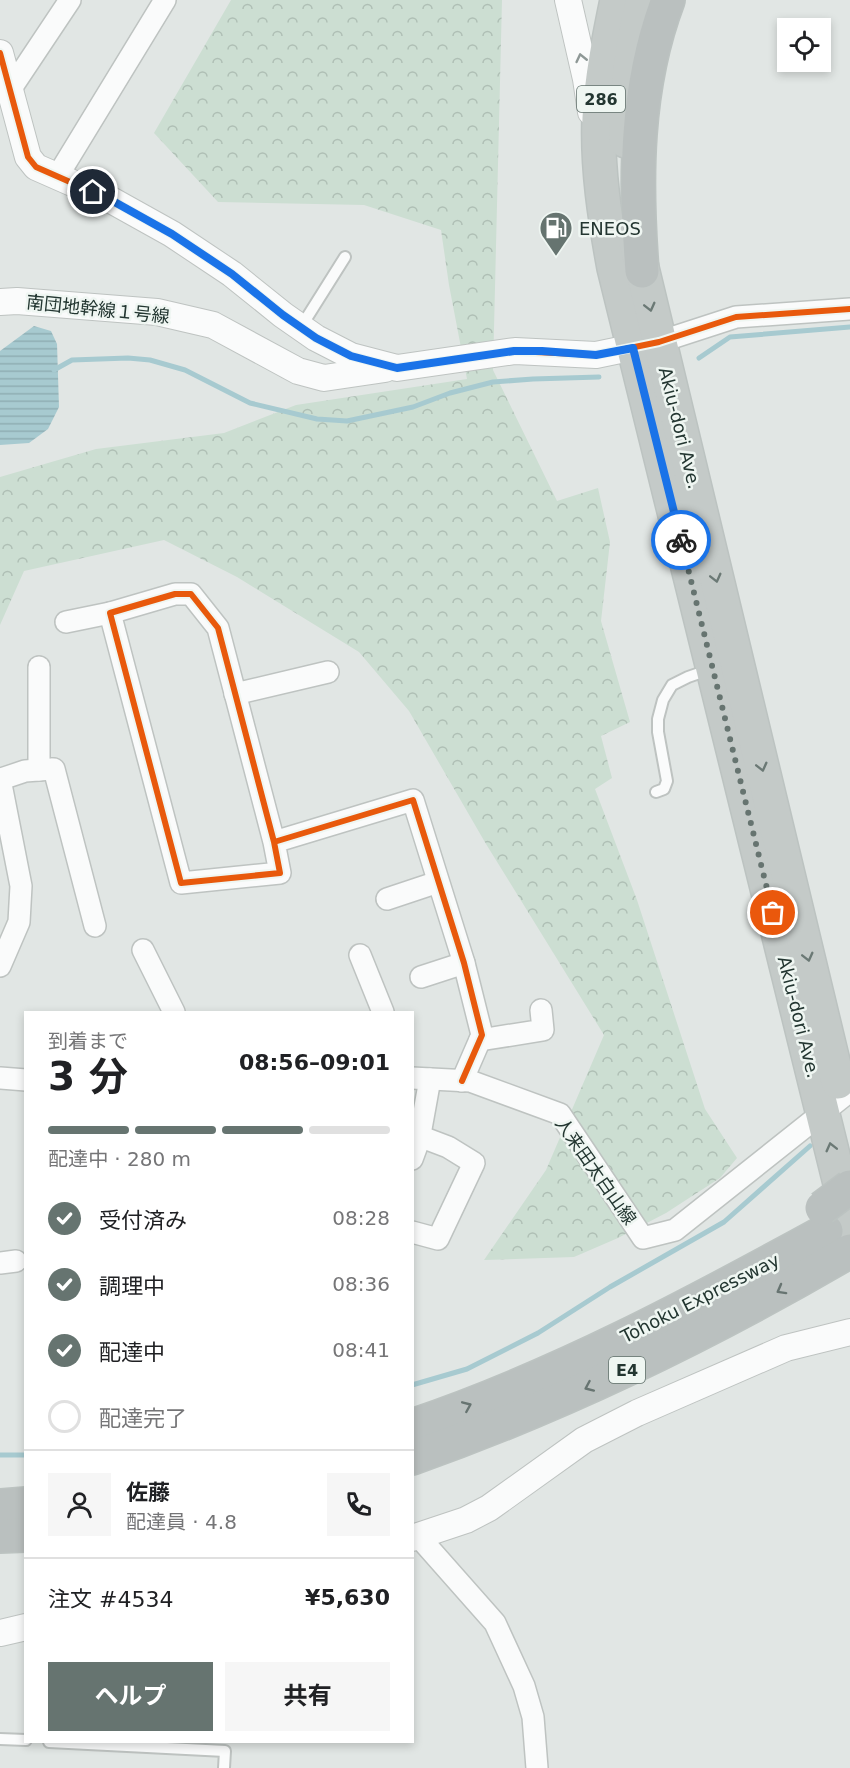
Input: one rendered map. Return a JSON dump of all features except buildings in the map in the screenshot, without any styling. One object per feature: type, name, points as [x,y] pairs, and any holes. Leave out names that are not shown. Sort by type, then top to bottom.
[{"type":"highway","name":"Akiu-dori Ave.","points":[[617,0],[603,77],[599,117],[599,157],[607,232],[614,268],[646,345],[838,1101],[838,1232]]},
{"type":"highway","name":"Akiu-dori Ave.","points":[[643,0],[633,48],[626,123],[629,196],[642,272],[646,345],[714,669],[838,1101],[850,1130]]},
{"type":"highway","points":[[642,272],[638,187],[640,123],[652,50],[668,0]]},
{"type":"highway","points":[[414,1425],[451,1413],[536,1377],[760,1250],[838,1232],[850,1187]]},
{"type":"highway","name":"Tohoku Expressway","points":[[414,1457],[547,1406],[644,1362],[838,1232]]},
{"type":"highway","points":[[0,1506],[24,1504]]},
{"type":"highway","points":[[0,1536],[24,1534]]},
{"type":"street","points":[[10,90],[70,0]]},
{"type":"street","points":[[57,177],[165,0]]},
{"type":"street","points":[[568,0],[586,79],[603,199]]},
{"type":"street","points":[[0,53],[28,157],[36,167],[111,200],[172,234],[232,274],[316,338],[351,356],[397,368]]},
{"type":"street","name":"南団地幹線１号線","points":[[0,302],[17,301],[157,312],[213,325],[298,371],[324,378],[514,351],[596,355],[646,345]]},
{"type":"street","points":[[646,345],[736,317],[850,309]]},
{"type":"street","points":[[66,622],[110,613],[175,594],[191,594],[218,628],[280,873],[181,883],[110,613]]},
{"type":"street","points":[[39,667],[54,769],[95,926]]},
{"type":"street","points":[[235,694],[328,672]]},
{"type":"street","points":[[0,966],[19,922],[21,886],[0,779],[25,771],[54,769]]},
{"type":"street","points":[[274,842],[413,800],[464,963],[482,1035],[462,1081]]},
{"type":"street","points":[[387,899],[438,882]]},
{"type":"street","points":[[143,950],[174,1011]]},
{"type":"street","points":[[360,955],[383,1011]]},
{"type":"street","points":[[421,977],[464,963]]},
{"type":"street","points":[[480,1040],[543,1030],[542,1010]]},
{"type":"street","points":[[0,1078],[24,1080]]},
{"type":"street","points":[[414,1152],[419,1136],[421,1078]]},
{"type":"street","name":"人来田太白山線","points":[[421,1078],[470,1081],[560,1114],[643,1238],[675,1230],[838,1101]]},
{"type":"street","points":[[414,1233],[438,1239],[474,1163],[448,1148],[419,1136]]},
{"type":"street","points":[[537,1768],[533,1718],[524,1686],[495,1623],[416,1538],[466,1520],[489,1508],[584,1440],[637,1413],[786,1348],[850,1332]]},
{"type":"street","points":[[0,1633],[24,1627]]},
{"type":"lane","points":[[301,327],[345,257]]},
{"type":"lane","points":[[656,792],[664,789],[667,781],[658,732],[658,719],[663,700],[672,685],[714,669]]},
{"type":"lane","points":[[0,1739],[24,1740]]},
{"type":"lane","points":[[69,1743],[225,1751],[224,1768]]},
{"type":"green space","points":[[231,0],[502,0],[493,370],[557,501],[598,488],[610,542],[601,621],[630,722],[601,736],[612,778],[595,789],[637,900],[705,1109],[737,1158],[720,1178],[666,1213],[618,1238],[574,1257],[484,1260],[546,1170],[604,1035],[486,844],[409,711],[359,652],[237,577],[164,540],[24,571],[0,625],[0,477],[96,449],[224,433],[296,405],[467,379],[441,230],[364,205],[218,202],[154,133]]},
{"type":"water","points":[[34,326],[51,331],[57,344],[59,407],[48,429],[29,443],[0,445],[0,351]]},
{"type":"waterway","points":[[699,358],[730,337],[850,327]]},
{"type":"waterway","points":[[54,370],[72,360],[128,358],[150,360],[185,370],[250,403],[317,419],[347,421],[413,407],[450,393],[493,382],[599,377]]},
{"type":"waterway","points":[[414,1384],[467,1369],[538,1333],[610,1287],[724,1222],[810,1146]]},
{"type":"waterway","points":[[0,1455],[24,1455]]},
{"type":"cycle path","points":[[0,53],[28,157],[36,167],[111,200],[172,234],[232,274],[316,338],[351,356],[397,368],[515,351],[596,355],[659,342],[736,317],[850,309]]},
{"type":"cycle path","points":[[274,842],[218,628],[191,594],[175,594],[110,613],[181,883],[280,873],[274,842],[413,800],[464,963],[482,1035],[462,1081]]},
{"type":"way so far","points":[[681,540],[773,913]]},
{"type":"place","name":"ENEOS","points":[[556,257]]},
{"type":"route","points":[[93,192],[172,234],[232,274],[316,338],[351,356],[397,368],[514,351],[596,355],[633,348],[681,540]]}]
